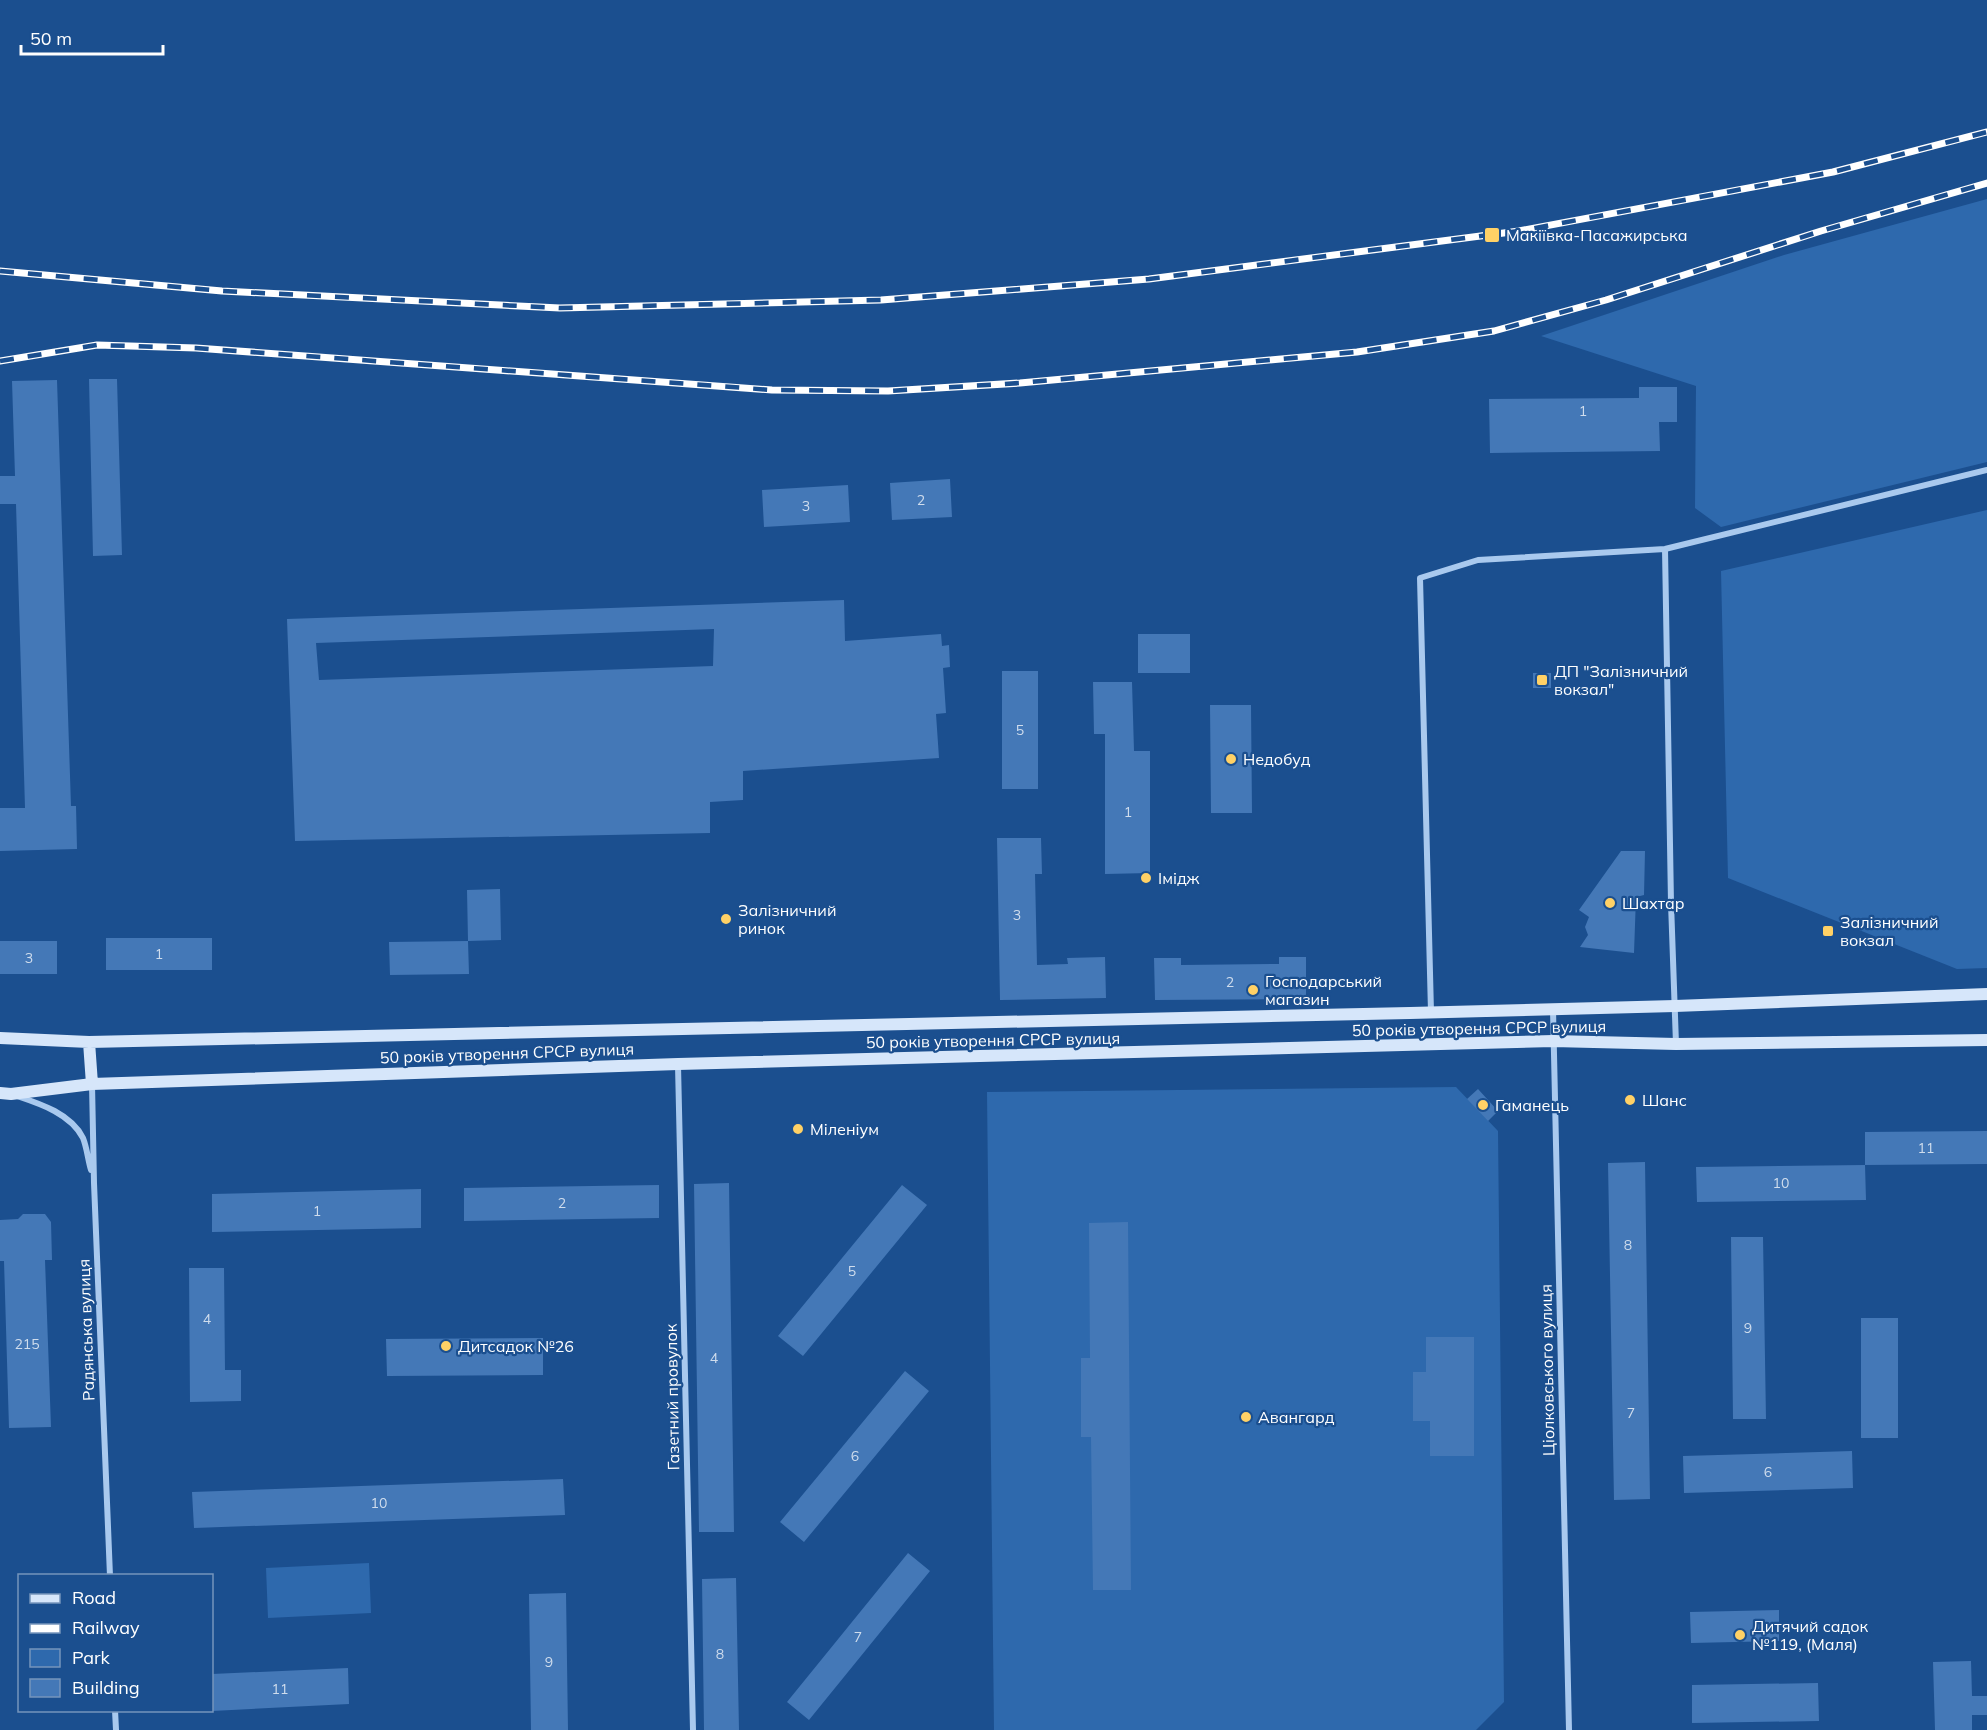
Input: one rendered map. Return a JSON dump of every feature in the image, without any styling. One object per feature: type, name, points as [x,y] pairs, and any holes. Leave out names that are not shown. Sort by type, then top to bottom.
[{"type":"main road","name":"50 років утворення СРСР вулиця","points":[[0,1038],[89,1042],[1675,1006],[1987,994]]},
{"type":"main road","name":"50 років утворення СРСР вулиця","points":[[5,1094],[92,1084],[678,1064],[1553,1041],[1676,1044],[1987,1040]]},
{"type":"main road","points":[[89,1042],[92,1084]]},
{"type":"street","points":[[1431,1012],[1420,578],[1478,560],[1665,549],[1987,470]]},
{"type":"street","points":[[1665,549],[1671,903],[1676,1044]]},
{"type":"street","name":"Ціолковського вулиця","points":[[1553,1009],[1569,1730]]},
{"type":"street","name":"Газетний провулок","points":[[678,1064],[693,1730]]},
{"type":"street","name":"Радянська вулиця","points":[[92,1084],[110,1574]]},
{"type":"street","points":[[5,1094],[39,1103],[67,1119],[83,1138],[94,1183]]},
{"type":"street","points":[[115,1712],[116,1730]]},
{"type":"green space","points":[[1987,199],[1987,462],[1721,527],[1695,508],[1696,386],[1541,336],[1784,255]]},
{"type":"green space","points":[[1987,510],[1987,968],[1957,969],[1728,878],[1721,571]]},
{"type":"green space","name":"Авангард","points":[[1456,1087],[1498,1131],[1504,1702],[1476,1730],[994,1730],[987,1092]]},
{"type":"green space","points":[[369,1563],[371,1613],[268,1618],[266,1568]]},
{"type":"building","points":[[89,379],[117,379],[122,555],[93,556]]},
{"type":"building","points":[[57,380],[71,806],[76,806],[77,849],[0,851],[0,808],[25,808],[16,504],[0,504],[0,476],[15,476],[12,381]]},
{"type":"building","points":[[1639,387],[1677,387],[1677,422],[1659,422],[1660,451],[1490,453],[1489,399],[1639,398]]},
{"type":"building","points":[[950,479],[952,517],[892,520],[890,483]]},
{"type":"building","points":[[848,485],[850,522],[764,527],[762,490]]},
{"type":"building","points":[[844,600],[845,641],[941,634],[942,646],[949,645],[950,667],[943,668],[946,713],[936,714],[939,758],[743,771],[743,800],[710,802],[710,833],[295,841],[287,619]],"holes":[[[714,629],[713,666],[319,680],[316,643]]]},
{"type":"building","points":[[1138,634],[1190,634],[1190,673],[1138,673]]},
{"type":"building","points":[[1002,671],[1038,671],[1038,789],[1002,789]]},
{"type":"building","name":"ДП \"Залізничний вокзал\"","points":[[1533,673],[1551,673],[1551,688],[1533,688]]},
{"type":"building","points":[[1093,682],[1132,682],[1134,751],[1150,751],[1150,873],[1105,874],[1105,734],[1094,734]]},
{"type":"building","name":"Недобуд","points":[[1210,705],[1251,705],[1252,813],[1211,813]]},
{"type":"building","points":[[997,838],[1041,838],[1042,874],[1035,874],[1037,965],[1068,964],[1067,958],[1105,957],[1106,998],[1000,1000]]},
{"type":"building","name":"Шахтар","points":[[1621,851],[1645,851],[1644,895],[1636,897],[1634,953],[1580,947],[1588,935],[1585,927],[1589,917],[1579,910]]},
{"type":"building","points":[[500,889],[501,940],[468,941],[467,890]]},
{"type":"building","points":[[106,938],[212,938],[212,970],[106,970]]},
{"type":"building","points":[[0,941],[57,941],[57,974],[0,974]]},
{"type":"building","points":[[468,941],[469,974],[390,975],[389,942]]},
{"type":"building","points":[[1279,957],[1306,957],[1306,999],[1155,1000],[1154,958],[1181,958],[1181,965],[1279,964]]},
{"type":"building","name":"Гаманець","points":[[1478,1089],[1498,1111],[1488,1121],[1467,1099]]},
{"type":"building","points":[[1987,1131],[1987,1164],[1865,1165],[1865,1132]]},
{"type":"building","points":[[1645,1162],[1650,1499],[1614,1500],[1608,1163]]},
{"type":"building","points":[[1865,1165],[1866,1200],[1697,1202],[1696,1167]]},
{"type":"building","points":[[729,1183],[734,1532],[699,1532],[694,1184]]},
{"type":"building","points":[[659,1185],[659,1218],[464,1221],[464,1188]]},
{"type":"building","points":[[902,1185],[927,1205],[803,1356],[778,1336]]},
{"type":"building","points":[[421,1189],[421,1228],[212,1232],[212,1194]]},
{"type":"building","points":[[23,1214],[45,1214],[51,1222],[52,1260],[45,1260],[51,1427],[9,1428],[4,1261],[0,1261],[0,1220],[18,1219]]},
{"type":"building","points":[[1128,1222],[1131,1590],[1093,1590],[1091,1437],[1081,1437],[1081,1358],[1090,1358],[1089,1223]]},
{"type":"building","points":[[1731,1237],[1763,1237],[1766,1419],[1733,1419]]},
{"type":"building","points":[[189,1268],[224,1268],[225,1370],[241,1370],[241,1401],[190,1402]]},
{"type":"building","points":[[1861,1318],[1898,1318],[1898,1438],[1861,1438]]},
{"type":"building","points":[[1426,1337],[1474,1337],[1474,1456],[1430,1456],[1430,1421],[1413,1421],[1413,1372],[1426,1372]]},
{"type":"building","points":[[543,1338],[543,1375],[387,1376],[386,1339]]},
{"type":"building","points":[[905,1371],[929,1391],[804,1542],[780,1522]]},
{"type":"building","points":[[1852,1451],[1853,1488],[1684,1493],[1683,1456]]},
{"type":"building","points":[[563,1479],[565,1515],[194,1528],[192,1492]]},
{"type":"building","points":[[908,1553],[930,1571],[809,1720],[787,1702]]},
{"type":"building","points":[[736,1578],[739,1730],[704,1730],[702,1579]]},
{"type":"building","points":[[566,1593],[568,1730],[531,1730],[529,1594]]},
{"type":"building","points":[[1779,1610],[1779,1641],[1691,1643],[1690,1612]]},
{"type":"building","points":[[1971,1661],[1972,1696],[1987,1696],[1987,1715],[1972,1715],[1972,1730],[1935,1730],[1933,1662]]},
{"type":"building","points":[[348,1668],[349,1704],[213,1711],[213,1674]]},
{"type":"building","points":[[1818,1683],[1819,1721],[1692,1723],[1692,1685]]},
{"type":"railway","points":[[0,271],[222,291],[560,308],[881,300],[1149,279],[1519,231],[1833,172],[1987,132]]},
{"type":"railway","points":[[0,361],[97,345],[196,348],[772,390],[888,391],[1020,383],[1357,352],[1494,331],[1606,300],[1821,231],[1987,183]]},
{"type":"place","name":"Макіївка-Пасажирська","points":[[1492,235]]},
{"type":"place","name":"ДП \"Залізничний вокзал\"","points":[[1542,680]]},
{"type":"place","name":"Недобуд","points":[[1231,759]]},
{"type":"place","name":"Імідж","points":[[1146,878]]},
{"type":"place","name":"Шахтар","points":[[1610,903]]},
{"type":"place","name":"Залізничний ринок","points":[[726,919]]},
{"type":"place","name":"Залізничний вокзал","points":[[1828,931]]},
{"type":"place","name":"Господарський магазин","points":[[1253,990]]},
{"type":"place","name":"Шанс","points":[[1630,1100]]},
{"type":"place","name":"Гаманець","points":[[1483,1105]]},
{"type":"place","name":"Міленіум","points":[[798,1129]]},
{"type":"place","name":"Дитсадок №26","points":[[446,1346]]},
{"type":"place","name":"Авангард","points":[[1246,1417]]},
{"type":"place","name":"Дитячий садок №119, (Маля)","points":[[1740,1635]]}]
